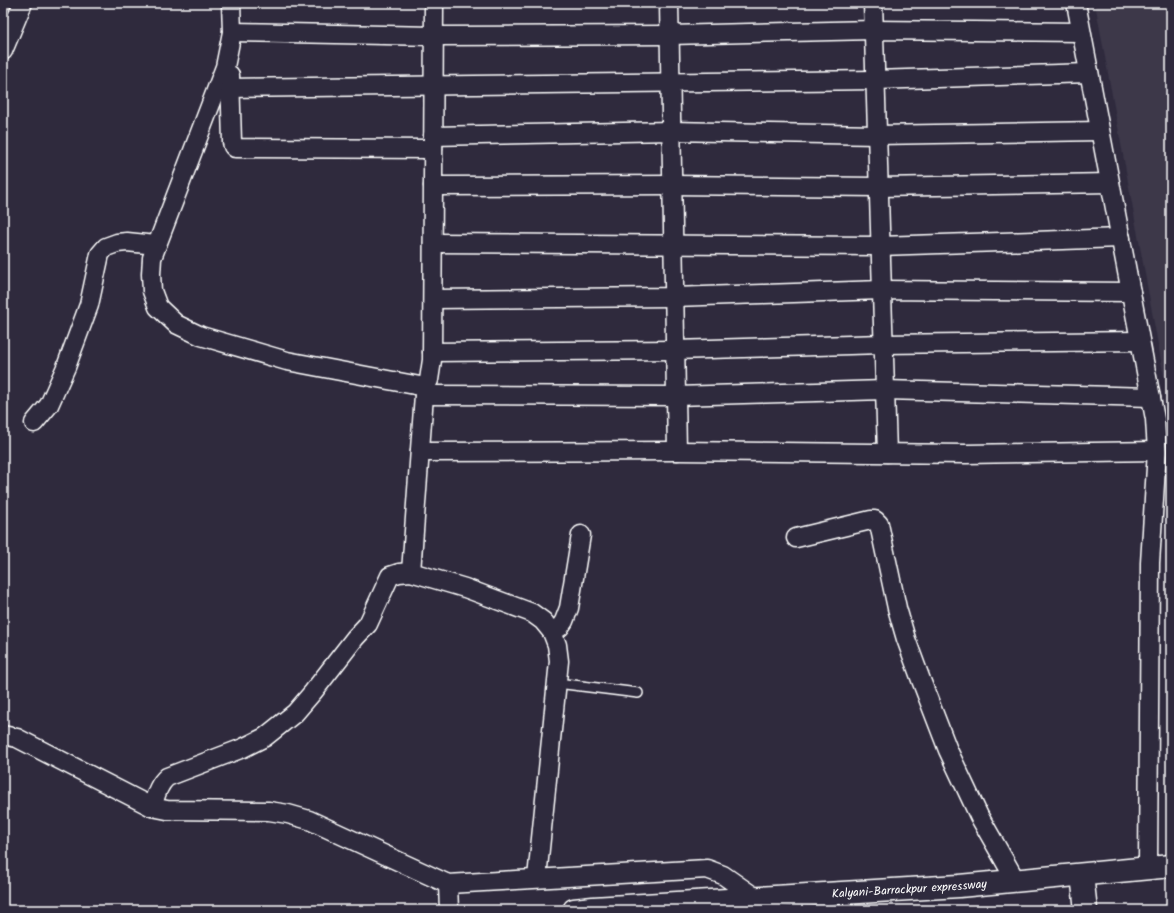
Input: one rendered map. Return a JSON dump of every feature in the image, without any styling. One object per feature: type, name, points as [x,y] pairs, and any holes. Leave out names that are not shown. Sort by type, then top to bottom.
[{"type":"main road","name":"Kalyani-Barrackpur expressway","points":[[584,909],[959,886],[1171,866]]},
{"type":"main road","points":[[1082,875],[1086,910]]},
{"type":"street","points":[[3,51],[23,3]]},
{"type":"street","points":[[231,3],[230,88],[232,142],[235,148],[433,142],[671,131],[877,135],[1100,131]]},
{"type":"street","points":[[411,572],[423,392],[431,372],[432,352],[434,3]]},
{"type":"street","points":[[669,3],[677,451]]},
{"type":"street","points":[[872,3],[887,453]]},
{"type":"street","points":[[1076,3],[1155,419],[1157,451],[1150,563],[1148,868]]},
{"type":"street","points":[[230,40],[434,36],[670,35],[873,30],[1081,32]]},
{"type":"street","points":[[230,40],[225,67],[152,258],[150,274],[152,291],[158,307],[176,324],[201,336],[287,361],[420,386],[423,392]]},
{"type":"street","points":[[230,88],[875,80],[1089,73]]},
{"type":"street","points":[[433,186],[672,185],[878,187],[1110,183]]},
{"type":"street","points":[[433,242],[880,246],[1121,238]]},
{"type":"street","points":[[34,423],[49,405],[66,367],[89,305],[100,254],[106,247],[117,243],[127,242],[156,245]]},
{"type":"street","points":[[433,299],[674,296],[882,290],[1131,292]]},
{"type":"street","points":[[432,352],[675,350],[884,344],[1140,341]]},
{"type":"street","points":[[423,392],[676,396],[885,390],[1151,397]]},
{"type":"street","points":[[420,452],[677,451],[966,454],[1157,451]]},
{"type":"street","points":[[796,538],[871,520],[879,524],[897,608],[906,639],[948,750],[979,816],[1016,881]]},
{"type":"street","points":[[552,632],[560,627],[564,622],[569,608],[581,534]]},
{"type":"street","points":[[152,807],[158,787],[167,777],[243,748],[265,737],[295,713],[314,692],[355,638],[368,624],[390,576],[399,573],[411,572],[465,588],[532,613],[543,621],[552,632],[557,645],[559,661],[537,878]]},
{"type":"street","points":[[3,735],[17,738],[152,807],[167,810],[269,811],[288,814],[309,820],[448,884],[707,869],[724,875],[756,898]]},
{"type":"street","points":[[448,884],[449,910]]},
{"type":"lane","points":[[557,683],[638,693]]},
{"type":"shaded area","points":[[1095,3],[1171,3],[1171,415]]},
{"type":"shaded area","points":[[1171,658],[1171,794],[1165,794]]}]
